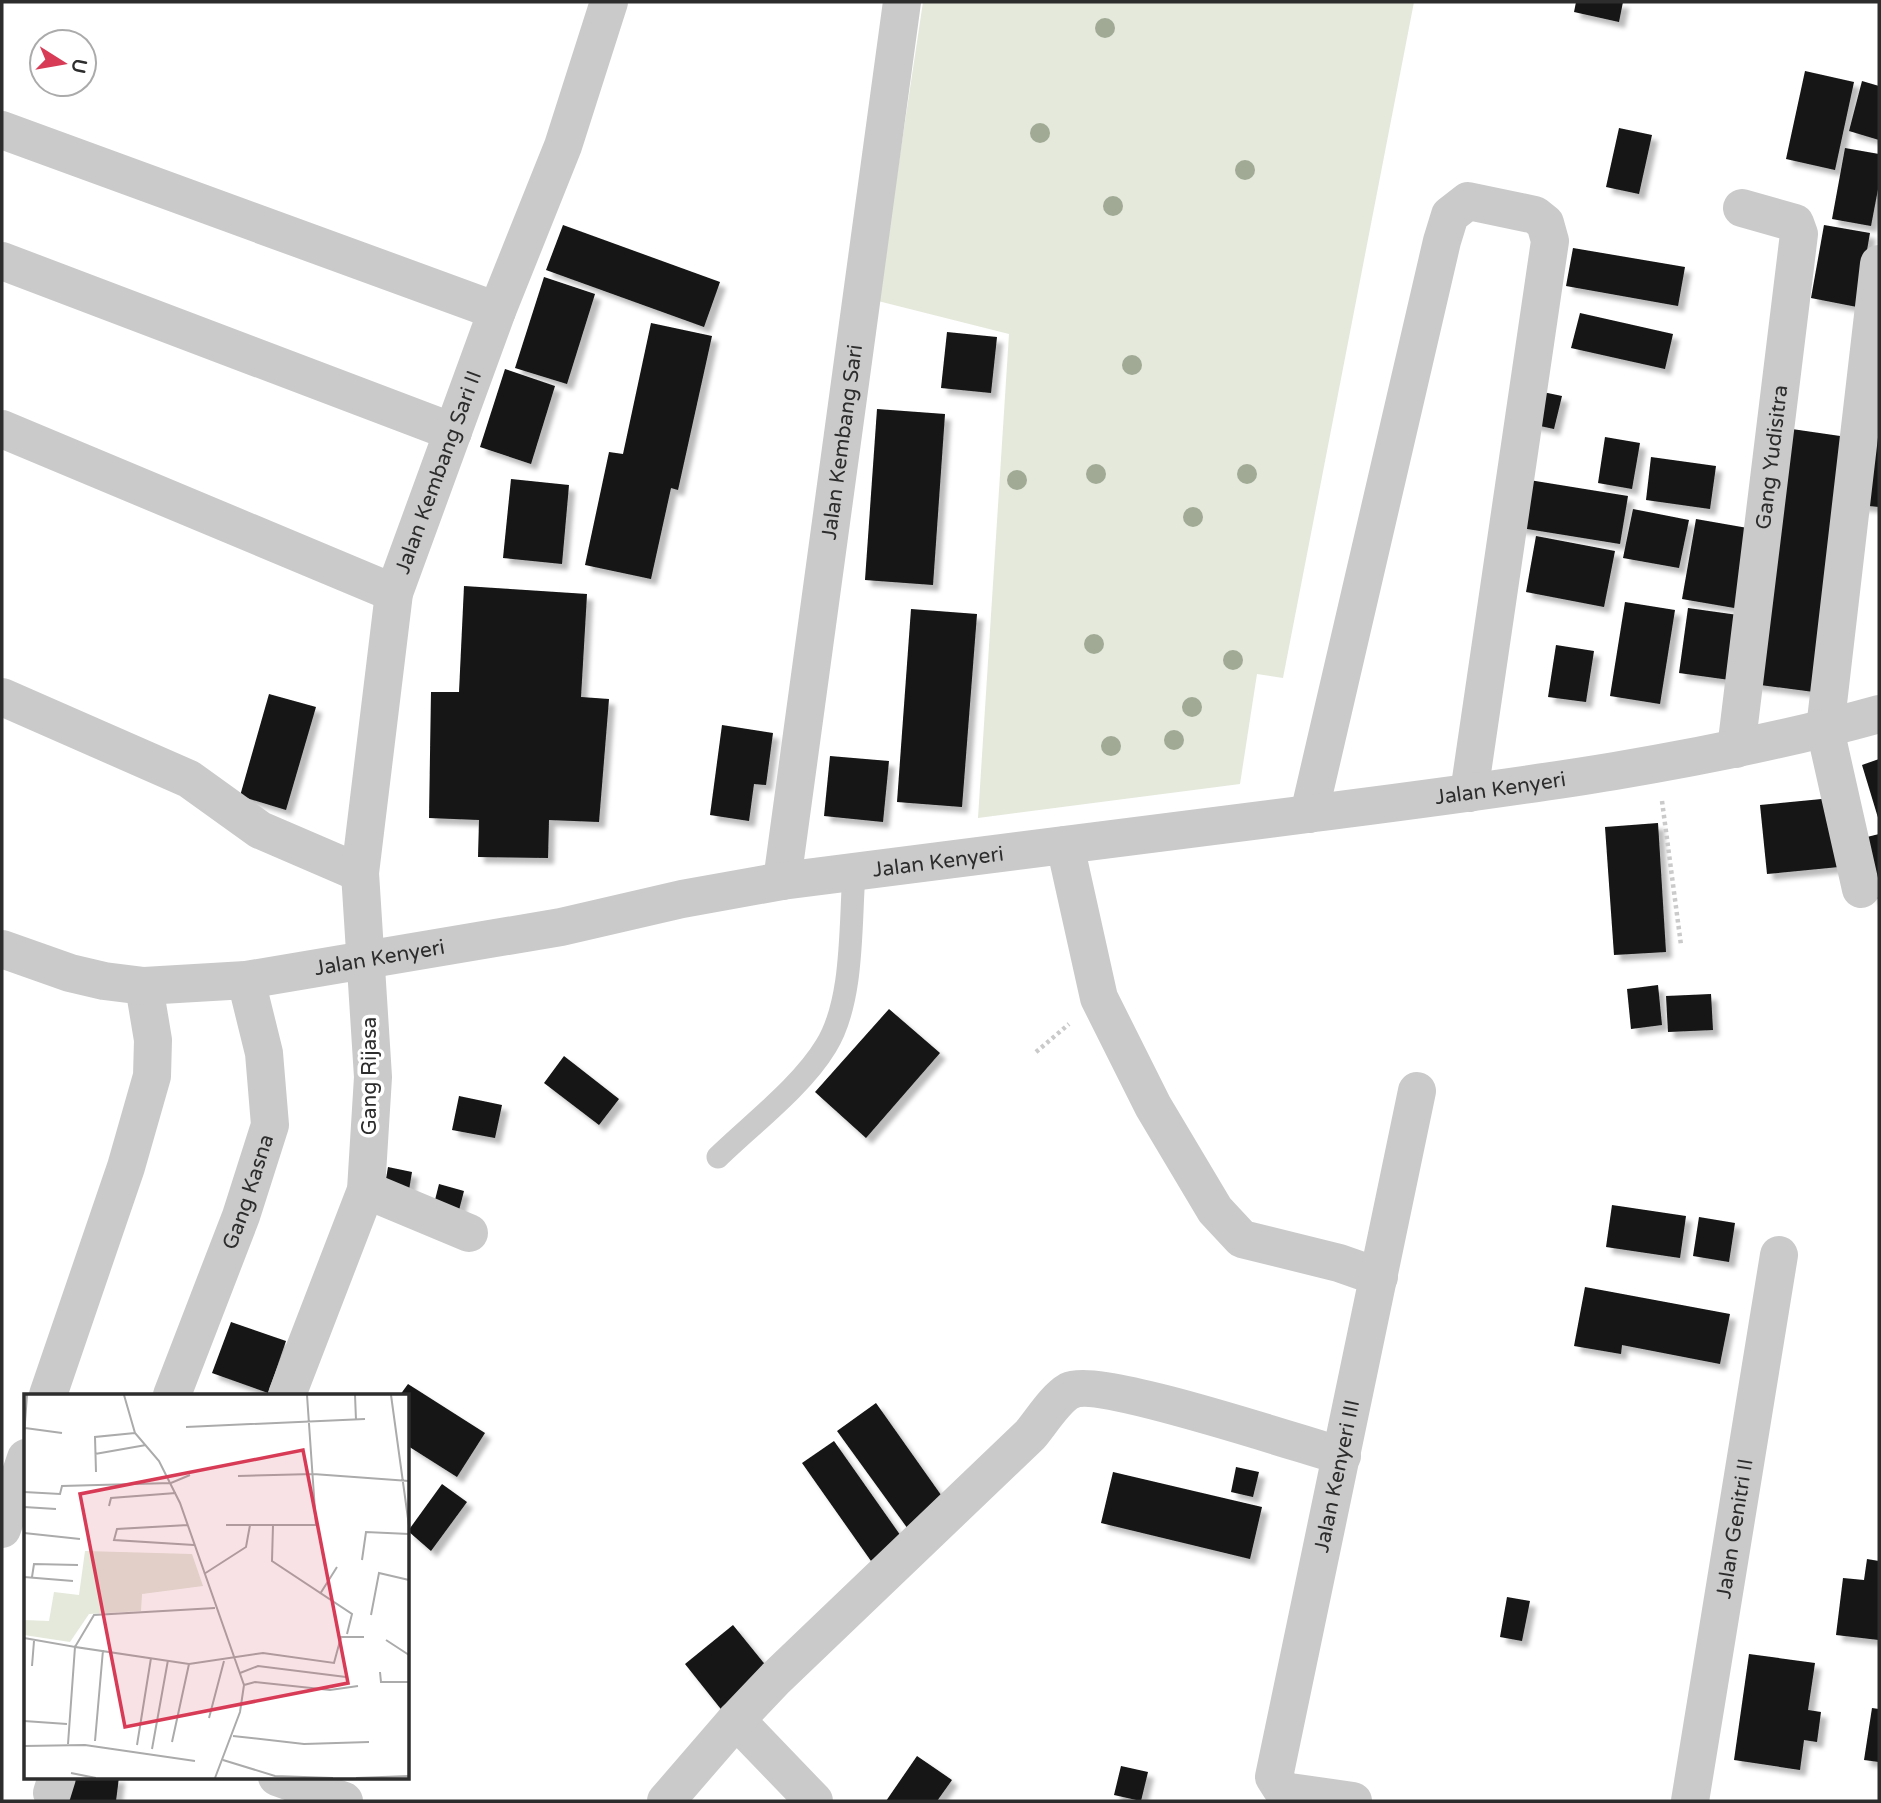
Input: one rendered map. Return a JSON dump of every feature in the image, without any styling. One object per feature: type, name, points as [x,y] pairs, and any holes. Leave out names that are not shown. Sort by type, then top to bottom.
[{"type":"street","name":"Jalan Kembang Sari II","points":[[366,962],[360,873],[394,593],[497,311],[563,146],[609,2]]},
{"type":"street","name":"Jalan Kembang Sari","points":[[782,881],[902,2]]},
{"type":"street","points":[[2,130],[497,311]]},
{"type":"street","points":[[1309,814],[1443,241],[1450,215],[1468,201],[1535,215],[1545,223],[1550,241],[1469,793]]},
{"type":"street","name":"Gang Yudisitra","points":[[1736,749],[1799,234],[1795,223],[1742,208]]},
{"type":"street","points":[[2,261],[453,432]]},
{"type":"street","points":[[1861,889],[1825,729],[1879,264]]},
{"type":"street","points":[[2,429],[394,593]]},
{"type":"street","points":[[2,697],[189,779],[260,830],[360,873]]},
{"type":"street","name":"Jalan Kenyeri","points":[[2,949],[70,973],[144,986],[246,980],[366,962],[561,927],[682,899],[782,881],[1469,793],[1657,766],[1825,729],[1879,714]]},
{"type":"street","points":[[1065,845],[1100,998],[1153,1106],[1215,1210],[1242,1239],[1339,1263],[1379,1277]]},
{"type":"street","name":"Gang Rijasa","points":[[287,1394],[366,1190],[373,1077],[366,962]]},
{"type":"street","name":"Gang Kasna","points":[[172,1394],[245,1204],[270,1125],[264,1053],[246,980]]},
{"type":"street","points":[[48,1394],[122,1180],[152,1076],[153,1040],[144,986]]},
{"type":"street","name":"Jalan Kenyeri III","points":[[1353,1801],[1290,1792],[1281,1788],[1275,1777],[1417,1091]]},
{"type":"street","points":[[366,1190],[469,1233]]},
{"type":"street","name":"Jalan Genitri II","points":[[1690,1801],[1779,1255]]},
{"type":"street","points":[[666,1801],[736,1720],[1030,1435],[1068,1392],[1087,1386],[1128,1394],[1342,1456]]},
{"type":"street","points":[[2,1529],[24,1464]]},
{"type":"street","points":[[736,1720],[814,1801]]},
{"type":"street","points":[[280,1778],[344,1801]]},
{"type":"lane","points":[[718,1157],[792,1086],[826,1046],[837,1021],[846,983],[854,873]]},
{"type":"path","points":[[1657,766],[1681,945]]},
{"type":"shaded area","points":[[923,2],[1414,2],[1283,678],[1257,674],[1240,784],[978,818],[1009,334],[878,301]]},
{"type":"building","points":[[1576,2],[1623,2],[1619,22],[1574,12]]},
{"type":"building","points":[[1805,71],[1854,82],[1835,170],[1786,159]]},
{"type":"building","points":[[1862,81],[1879,86],[1879,140],[1849,131]]},
{"type":"building","points":[[1619,128],[1652,135],[1639,194],[1606,187]]},
{"type":"building","points":[[1845,148],[1879,154],[1879,184],[1871,226],[1832,219]]},
{"type":"building","points":[[563,225],[720,282],[704,327],[546,270]]},
{"type":"building","points":[[1824,225],[1870,233],[1857,307],[1811,298]]},
{"type":"building","points":[[1573,248],[1685,267],[1678,306],[1566,286]]},
{"type":"building","points":[[544,277],[595,294],[567,384],[515,368]]},
{"type":"building","points":[[1580,313],[1673,334],[1665,369],[1571,348]]},
{"type":"building","points":[[651,323],[712,336],[678,490],[671,488],[651,579],[585,565],[609,452],[623,454]]},
{"type":"building","points":[[947,332],[997,337],[991,393],[941,388]]},
{"type":"building","points":[[505,369],[555,386],[531,464],[480,447]]},
{"type":"building","points":[[1538,391],[1562,396],[1554,429],[1531,424]]},
{"type":"building","points":[[1879,407],[1879,507],[1859,505]]},
{"type":"building","points":[[877,409],[945,414],[933,585],[865,580]]},
{"type":"building","points":[[1785,428],[1847,437],[1814,692],[1753,684]]},
{"type":"building","points":[[1605,437],[1640,443],[1632,489],[1598,483]]},
{"type":"building","points":[[1651,457],[1716,466],[1710,509],[1646,500]]},
{"type":"building","points":[[511,479],[569,485],[562,564],[503,558]]},
{"type":"building","points":[[1523,479],[1628,496],[1620,544],[1515,527]]},
{"type":"building","points":[[1633,509],[1689,520],[1679,568],[1623,558]]},
{"type":"building","points":[[1696,519],[1759,530],[1746,610],[1682,599]]},
{"type":"building","points":[[1536,536],[1615,551],[1604,607],[1526,592]]},
{"type":"building","points":[[464,586],[587,594],[581,697],[609,699],[599,822],[549,820],[548,858],[478,857],[479,820],[429,818],[431,692],[459,692]]},
{"type":"building","points":[[1625,602],[1675,610],[1660,704],[1610,696]]},
{"type":"building","points":[[1688,608],[1738,615],[1730,680],[1679,673]]},
{"type":"building","points":[[911,609],[977,614],[962,807],[897,802]]},
{"type":"building","points":[[1556,645],[1594,651],[1586,702],[1548,697]]},
{"type":"building","points":[[269,694],[316,707],[286,810],[240,796]]},
{"type":"building","points":[[722,725],[773,733],[766,785],[754,784],[749,821],[710,815]]},
{"type":"building","points":[[830,756],[889,761],[883,822],[824,816]]},
{"type":"building","points":[[1879,759],[1879,821],[1862,765]]},
{"type":"building","points":[[1832,798],[1839,867],[1767,874],[1760,805]]},
{"type":"building","points":[[1658,823],[1666,952],[1614,955],[1605,827]]},
{"type":"building","points":[[1879,834],[1879,898],[1873,899],[1859,839]]},
{"type":"building","points":[[1658,985],[1662,1025],[1631,1029],[1627,989]]},
{"type":"building","points":[[1711,994],[1713,1030],[1668,1032],[1666,996]]},
{"type":"building","points":[[889,1009],[940,1053],[866,1138],[815,1092]]},
{"type":"building","points":[[564,1056],[619,1099],[599,1125],[544,1083]]},
{"type":"building","points":[[459,1096],[502,1105],[495,1138],[452,1130]]},
{"type":"building","points":[[388,1167],[412,1172],[408,1196],[384,1191]]},
{"type":"building","points":[[439,1184],[464,1191],[458,1214],[433,1208]]},
{"type":"building","points":[[1612,1205],[1686,1216],[1680,1258],[1606,1247]]},
{"type":"building","points":[[1699,1217],[1735,1223],[1729,1262],[1693,1256]]},
{"type":"building","points":[[1585,1287],[1730,1314],[1720,1364],[1622,1345],[1621,1354],[1574,1346]]},
{"type":"building","points":[[231,1322],[286,1341],[268,1393],[212,1373]]},
{"type":"building","points":[[408,1384],[485,1433],[457,1477],[410,1447],[410,1394],[401,1394]]},
{"type":"building","points":[[876,1403],[946,1502],[908,1529],[837,1431]]},
{"type":"building","points":[[834,1441],[903,1539],[871,1561],[802,1463]]},
{"type":"building","points":[[1236,1467],[1259,1472],[1253,1497],[1231,1492]]},
{"type":"building","points":[[1113,1472],[1262,1507],[1250,1559],[1101,1523]]},
{"type":"building","points":[[442,1484],[467,1502],[431,1551],[410,1533],[410,1528]]},
{"type":"building","points":[[1867,1559],[1879,1561],[1879,1640],[1836,1635],[1843,1578],[1864,1580]]},
{"type":"building","points":[[1507,1597],[1530,1601],[1522,1641],[1500,1637]]},
{"type":"building","points":[[733,1625],[772,1673],[724,1713],[685,1664]]},
{"type":"building","points":[[1749,1654],[1815,1663],[1808,1710],[1821,1712],[1817,1742],[1804,1740],[1800,1770],[1734,1760]]},
{"type":"building","points":[[1872,1708],[1879,1709],[1879,1762],[1864,1760]]},
{"type":"building","points":[[917,1756],[952,1780],[937,1801],[886,1801]]},
{"type":"building","points":[[1121,1766],[1148,1772],[1141,1801],[1114,1795]]},
{"type":"building","points":[[67,1778],[119,1778],[116,1801],[64,1801]]}]
